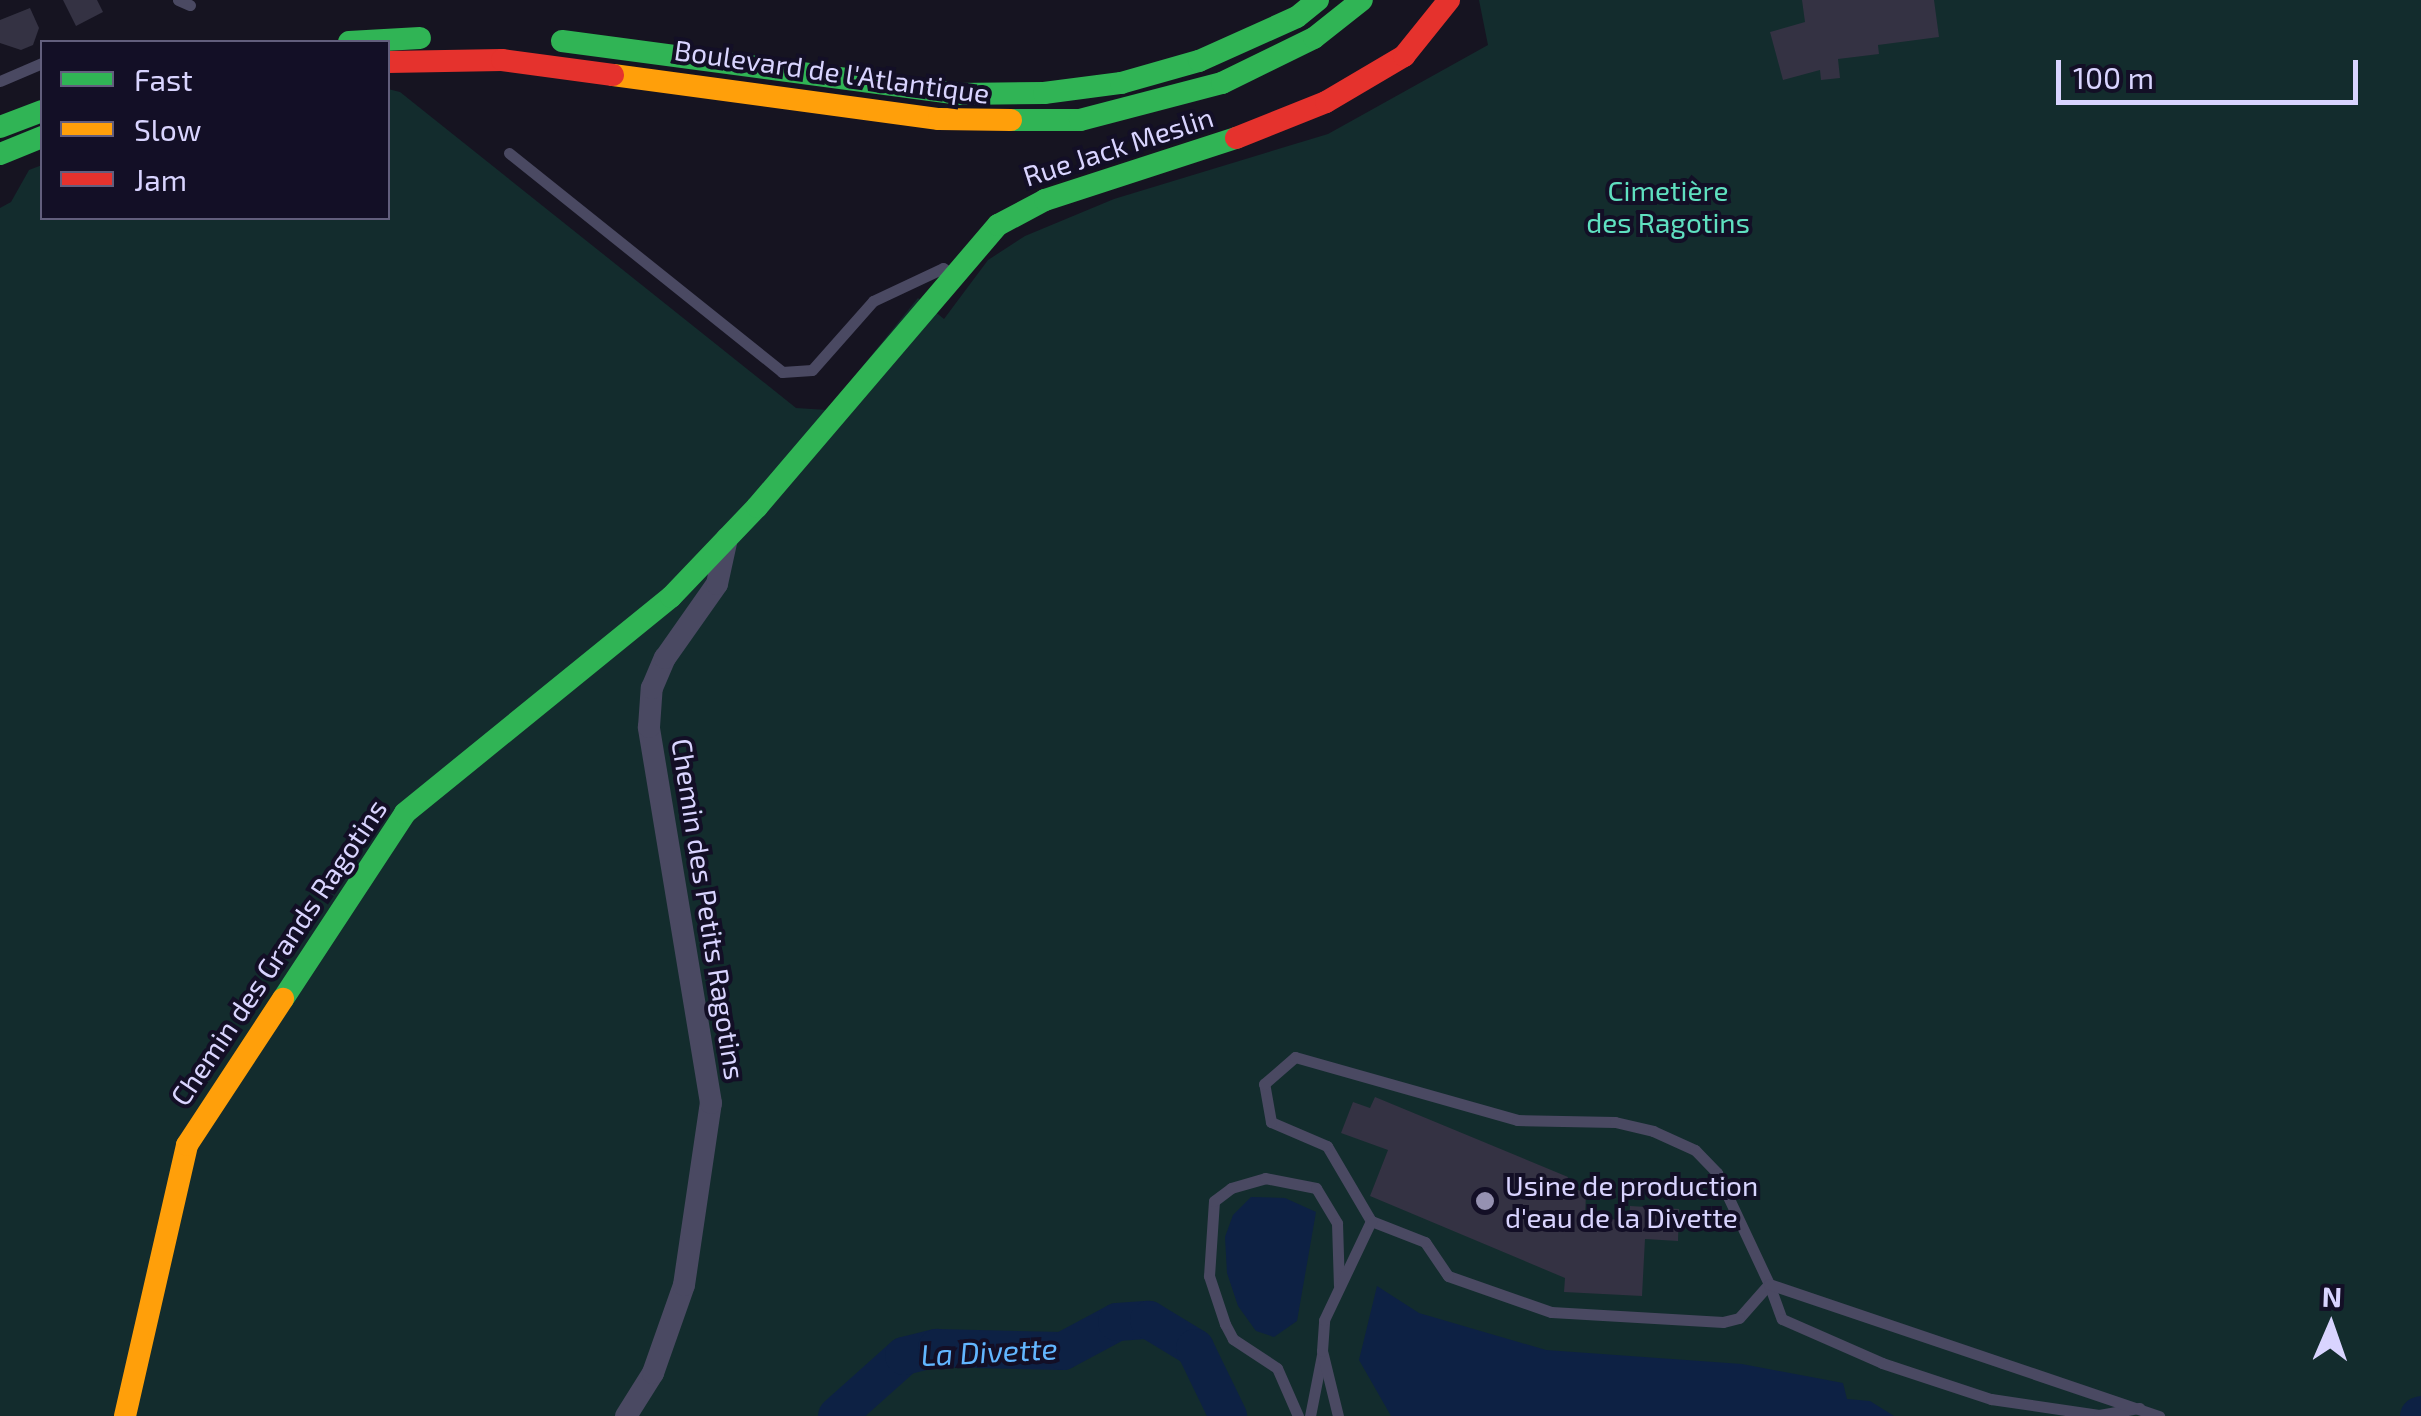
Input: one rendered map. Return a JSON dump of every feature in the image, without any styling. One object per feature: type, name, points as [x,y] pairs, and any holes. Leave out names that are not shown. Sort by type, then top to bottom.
[{"type":"main road","name":"Boulevard de l'Atlantique","points":[[390,42],[571,42],[958,94],[1044,94],[1121,82],[1199,60],[1296,17],[1318,0]]},
{"type":"main road","name":"Boulevard de l'Atlantique","points":[[390,62],[502,60],[940,119],[1080,120],[1222,83],[1314,38],[1362,0]]},
{"type":"main road","name":"Rue Jack Meslin","points":[[727,538],[951,274],[1020,210],[1278,123],[1370,79],[1423,40],[1449,0]]},
{"type":"main road","points":[[0,128],[40,113]]},
{"type":"main road","points":[[0,154],[40,138]]},
{"type":"main road","name":"Chemin des Grands Ragotins","points":[[125,1416],[187,1144],[378,850],[441,778],[646,619],[727,538]]},
{"type":"street","name":"Chemin des Petits Ragotins","points":[[626,1416],[653,1373],[684,1285],[711,1103],[649,726],[652,688],[665,658],[717,584],[727,538]]},
{"type":"lane","points":[[0,81],[40,64]]},
{"type":"lane","points":[[509,153],[782,372],[812,370],[873,301],[944,268],[951,274]]},
{"type":"lane","points":[[1770,1284],[1739,1318],[1723,1322],[1552,1312],[1448,1276],[1425,1242],[1371,1221],[1327,1146],[1286,1130],[1265,1112],[1264,1084],[1282,1062],[1311,1060],[1517,1120],[1615,1122],[1672,1138],[1717,1173],[1770,1284],[1782,1319],[1882,1363],[2049,1410],[2099,1415],[2137,1412]]},
{"type":"lane","points":[[1298,1416],[1277,1368],[1233,1339],[1225,1324],[1209,1276],[1214,1201],[1264,1178],[1316,1188],[1337,1222],[1339,1285]]},
{"type":"lane","points":[[1310,1416],[1324,1320],[1371,1221]]},
{"type":"lane","points":[[1770,1284],[2137,1412],[2159,1416]]},
{"type":"lane","points":[[1322,1351],[1338,1416]]},
{"type":"green space","name":"Cimetière des Ragotins","points":[[1479,0],[2421,0],[2421,1416],[0,1416],[0,208],[11,202],[29,170],[40,166],[40,220],[390,220],[390,90],[400,92],[796,408],[827,410],[918,298],[944,319],[988,260],[1025,236],[1114,199],[1328,134],[1488,45]]},
{"type":"water","points":[[1251,1197],[1285,1198],[1316,1212],[1297,1321],[1274,1337],[1256,1331],[1238,1306],[1227,1273],[1225,1237],[1233,1215]]},
{"type":"water","points":[[1377,1286],[1419,1313],[1546,1350],[1742,1364],[1843,1383],[1847,1399],[1870,1401],[1894,1416],[1391,1416],[1359,1360]]},
{"type":"building","points":[[63,0],[97,0],[103,12],[76,26]]},
{"type":"building","points":[[1802,0],[1934,0],[1939,37],[1878,45],[1879,54],[1838,59],[1840,78],[1821,80],[1820,70],[1783,80],[1770,32],[1805,22]]},
{"type":"building","points":[[30,8],[39,28],[33,45],[21,50],[0,43],[0,20]]},
{"type":"building","name":"Usine de production d'eau de la Divette","points":[[1375,1097],[1568,1177],[1565,1185],[1586,1193],[1585,1218],[1629,1220],[1630,1206],[1679,1209],[1678,1241],[1645,1239],[1642,1296],[1564,1292],[1565,1278],[1370,1196],[1388,1150],[1341,1133],[1353,1102],[1370,1108]]},
{"type":"waterway","name":"La Divette","points":[[837,1416],[904,1356],[937,1348],[1063,1351],[1117,1322],[1149,1320],[1195,1348],[1228,1416]]},
{"type":"traffic: fast","points":[[562,41],[958,94],[1044,93],[1121,83],[1199,61],[1297,17],[1318,0]]},
{"type":"traffic: fast","points":[[1011,120],[1080,120],[1222,83],[1314,38],[1362,0]]},
{"type":"traffic: fast","points":[[384,40],[420,38]]},
{"type":"traffic: fast","points":[[0,127],[40,112]]},
{"type":"traffic: fast","points":[[0,154],[40,138]]},
{"type":"traffic: fast","points":[[283,999],[405,813],[671,597],[757,507],[998,225],[1045,200],[1236,138]]},
{"type":"traffic: slow","points":[[613,75],[939,119],[1011,120]]},
{"type":"traffic: slow","points":[[125,1416],[187,1145],[283,999]]},
{"type":"traffic: jam","points":[[1236,138],[1326,102],[1404,56],[1449,0]]},
{"type":"traffic: jam","points":[[390,62],[502,60],[613,75]]},
{"type":"place","name":"Usine de production d'eau de la Divette","points":[[1485,1201]]}]
